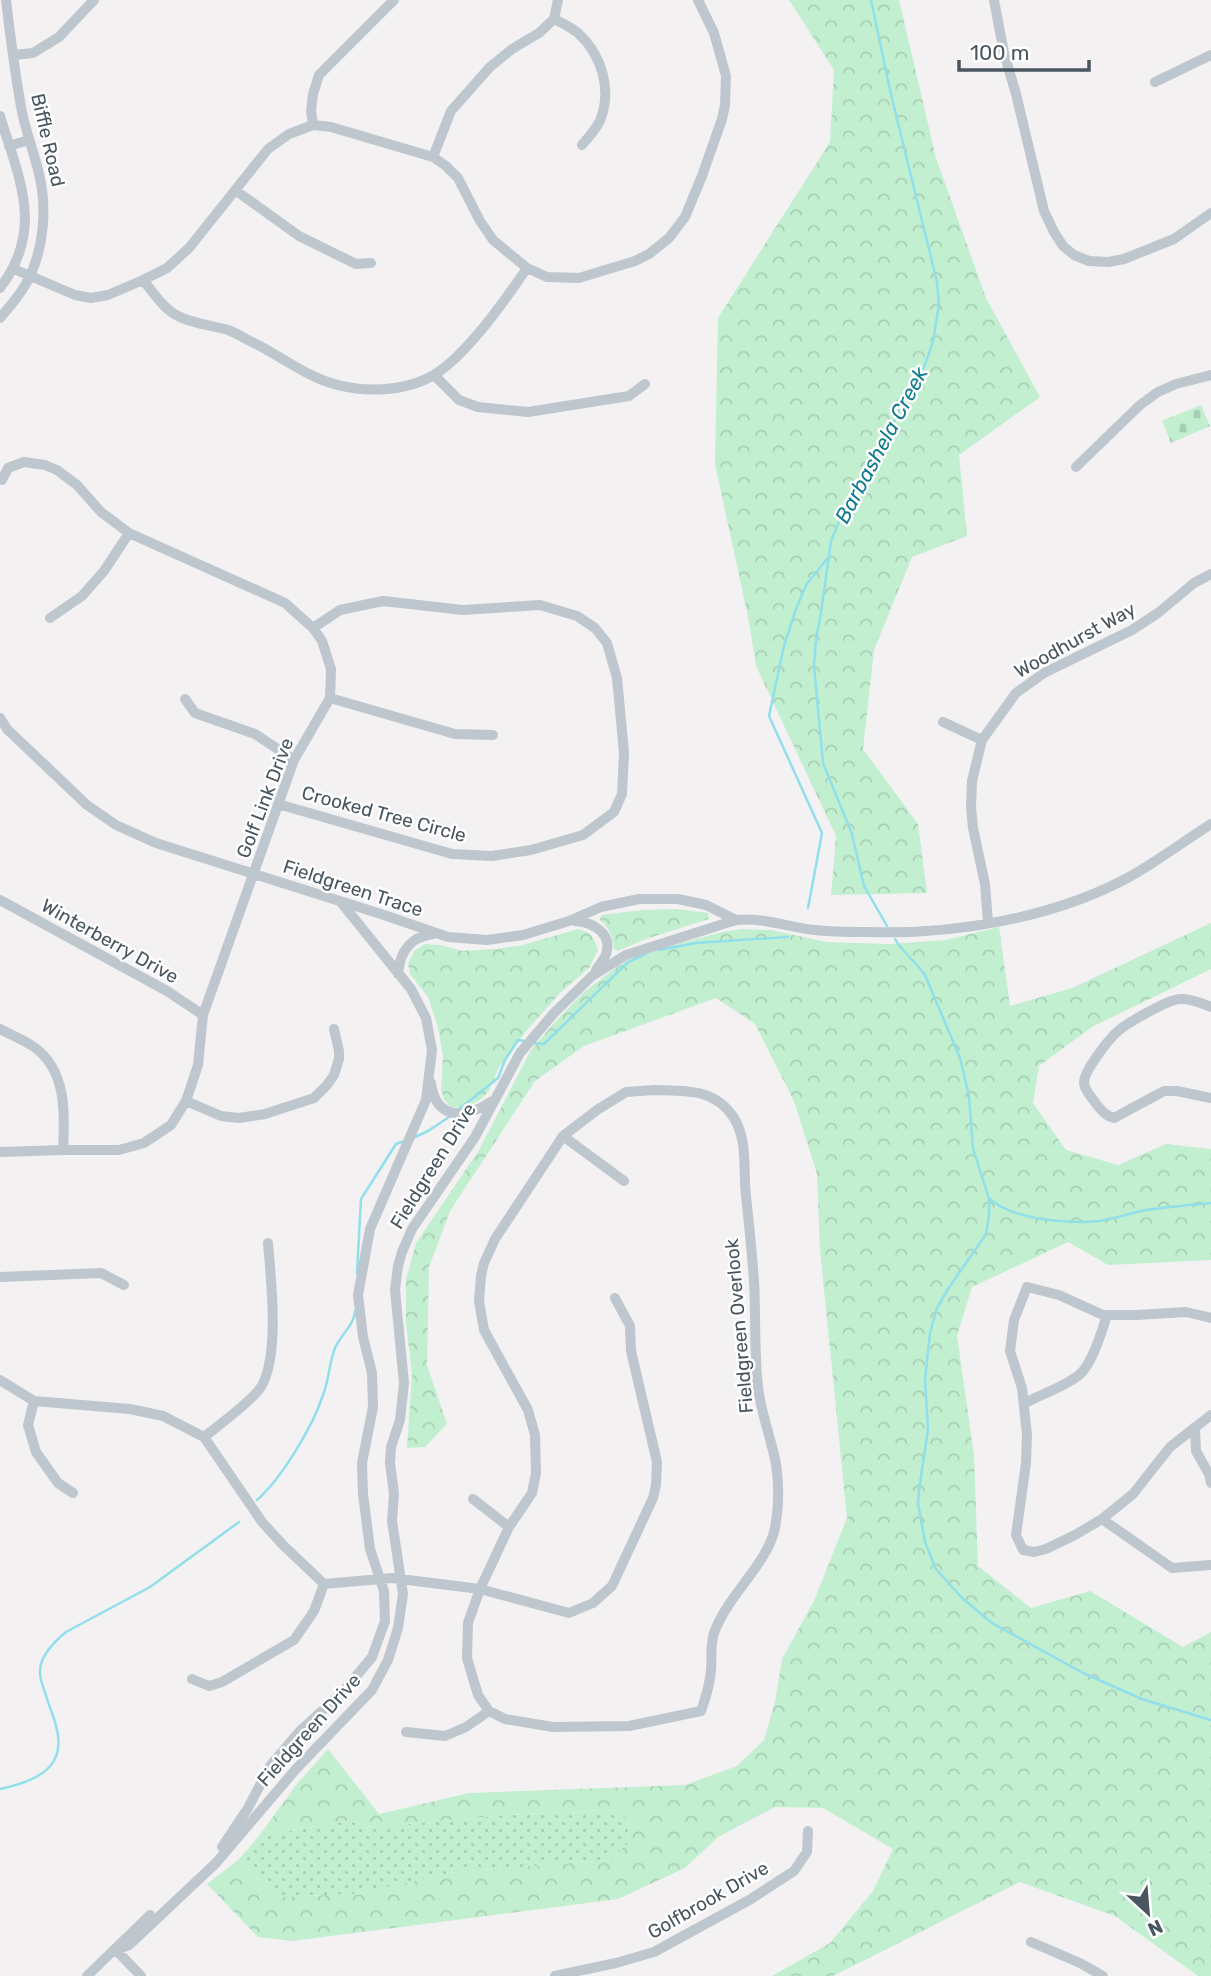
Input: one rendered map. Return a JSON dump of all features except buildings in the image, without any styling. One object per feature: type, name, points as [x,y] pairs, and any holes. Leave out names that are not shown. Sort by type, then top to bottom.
[{"type":"street","name":"Biffle Road","points":[[0,318],[30,277],[37,256],[44,216],[43,193],[21,108],[6,0]]},
{"type":"street","points":[[14,55],[33,53],[59,37],[94,0]]},
{"type":"street","points":[[313,125],[313,94],[319,75],[332,59],[394,0]]},
{"type":"street","points":[[433,157],[451,111],[490,67],[512,49],[539,33],[554,19],[558,0]]},
{"type":"street","points":[[14,269],[75,295],[91,298],[144,281],[167,268],[188,248],[268,149],[289,134],[313,125],[331,127],[433,157],[458,178],[493,240],[527,268],[547,277],[579,278],[635,261],[669,238],[685,217],[722,119],[726,76],[714,33],[698,0]]},
{"type":"street","points":[[994,0],[1004,53],[1041,201],[1063,246],[1074,255],[1089,261],[1124,259],[1174,239],[1211,213]]},
{"type":"street","points":[[554,19],[576,31],[590,47],[605,81],[601,121],[582,145]]},
{"type":"street","points":[[1155,82],[1211,55]]},
{"type":"street","name":"Biffle Road","points":[[0,116],[25,208],[26,231],[14,269],[0,288]]},
{"type":"street","points":[[9,146],[29,141]]},
{"type":"street","points":[[234,190],[299,236],[356,264],[371,263]]},
{"type":"street","points":[[144,281],[177,316],[230,331],[314,377],[363,390],[414,384],[434,375],[455,358],[482,329],[527,268]]},
{"type":"street","points":[[434,375],[459,400],[478,407],[528,412],[629,396],[645,384]]},
{"type":"street","points":[[1076,467],[1140,405],[1158,392],[1211,375]]},
{"type":"street","points":[[2,480],[8,468],[24,462],[57,470],[77,485],[102,513],[129,533],[285,603],[313,628],[322,641],[331,669],[330,698],[455,734],[493,735]]},
{"type":"street","points":[[50,618],[82,596],[104,571],[129,533]]},
{"type":"street","name":"Woodhurst Way","points":[[988,922],[985,884],[971,807],[972,781],[982,740],[1016,693],[1044,673],[1132,630],[1194,583],[1211,574]]},
{"type":"street","name":"Crooked Tree Circle","points":[[278,804],[452,854],[492,856],[531,850],[583,835],[614,812],[622,794],[624,754],[617,678],[607,643],[595,628],[578,616],[540,605],[463,610],[383,601],[340,610],[313,628]]},
{"type":"street","name":"Golf Link Drive","points":[[0,1152],[119,1150],[144,1143],[171,1125],[186,1101],[198,1065],[203,1015],[294,760],[330,698]]},
{"type":"street","points":[[185,699],[195,713],[255,734],[294,760]]},
{"type":"street","name":"Fieldgreen Trace","points":[[0,718],[3,727],[87,805],[116,825],[156,843],[448,937],[487,940],[523,935],[609,905],[639,899],[678,899],[706,905],[736,920]]},
{"type":"street","points":[[943,722],[982,740]]},
{"type":"street","name":"Fieldgreen Drive","points":[[116,1950],[129,1945],[216,1863],[296,1769],[372,1690],[388,1660],[398,1628],[403,1594],[392,1521],[394,1494],[390,1462],[391,1447],[400,1420],[404,1383],[396,1303],[401,1252],[412,1229],[468,1148],[520,1053],[537,1032],[592,976],[626,955],[736,920],[749,918],[815,930],[869,932],[958,929],[1014,918],[1062,906],[1130,876],[1211,824]]},
{"type":"street","name":"Winterberry Drive","points":[[0,900],[167,991],[203,1015]]},
{"type":"street","name":"Fieldgreen Drive","points":[[87,1976],[200,1871],[226,1843],[271,1766],[300,1731],[344,1691],[372,1657],[385,1621],[384,1591],[370,1549],[363,1493],[362,1463],[373,1407],[372,1373],[363,1337],[358,1295],[370,1229],[426,1100],[432,1050],[426,1018],[411,989],[340,901]]},
{"type":"street","points":[[569,921],[585,922],[598,927],[604,935],[607,953],[592,976]]},
{"type":"street","points":[[398,974],[399,962],[407,946],[416,938],[437,933]]},
{"type":"street","points":[[1211,1007],[1180,998],[1125,1025],[1115,1033],[1088,1071],[1084,1085],[1105,1115],[1114,1118],[1164,1091],[1211,1098]]},
{"type":"street","points":[[0,1028],[36,1048],[52,1065],[60,1084],[65,1121],[63,1150]]},
{"type":"street","points":[[186,1101],[221,1116],[239,1118],[265,1114],[314,1098],[334,1075],[339,1059],[334,1030]]},
{"type":"street","points":[[430,1076],[437,1102],[451,1113],[473,1111],[494,1100]]},
{"type":"street","name":"Fieldgreen Overlook","points":[[698,1091],[714,1098],[733,1116],[743,1140],[754,1281],[758,1387],[776,1465],[778,1506],[774,1531],[761,1558],[725,1609],[714,1633],[706,1697],[701,1711],[629,1726],[566,1727],[505,1719],[489,1711],[478,1695],[467,1658],[468,1623],[509,1527],[532,1493],[537,1448],[528,1410],[484,1330],[479,1301],[481,1276],[495,1239],[563,1136],[597,1110],[626,1092],[698,1091]]},
{"type":"street","points":[[563,1136],[624,1181]]},
{"type":"street","points":[[204,1437],[261,1388],[269,1366],[272,1341],[268,1243]]},
{"type":"street","points":[[0,1278],[101,1273],[124,1285]]},
{"type":"street","points":[[1211,1318],[1186,1312],[1103,1315],[1059,1295],[1027,1287],[1014,1320],[1010,1350],[1025,1403],[1026,1463],[1016,1535],[1023,1550],[1034,1552],[1046,1549],[1102,1519],[1133,1494],[1170,1447],[1211,1415]]},
{"type":"street","points":[[0,1380],[34,1401],[130,1409],[163,1416],[204,1437],[262,1522],[324,1584],[402,1580],[480,1590],[569,1613],[593,1603],[603,1595],[619,1573],[656,1485],[657,1462],[631,1351],[630,1326],[615,1298]]},
{"type":"street","points":[[1025,1403],[1082,1373],[1099,1342],[1107,1315]]},
{"type":"street","points":[[34,1401],[28,1425],[36,1452],[58,1483],[73,1493]]},
{"type":"street","points":[[1195,1427],[1196,1451],[1211,1483]]},
{"type":"street","points":[[473,1499],[509,1527]]},
{"type":"street","points":[[1102,1519],[1172,1568],[1211,1565]]},
{"type":"street","points":[[192,1679],[209,1686],[222,1682],[294,1640],[314,1611],[324,1584]]},
{"type":"street","points":[[406,1732],[445,1736],[466,1727],[489,1711]]},
{"type":"street","name":"Golfbrook Drive","points":[[555,1976],[654,1952],[751,1899],[794,1871],[807,1852],[808,1831]]},
{"type":"street","points":[[1031,1942],[1103,1976]]},
{"type":"street","points":[[116,1950],[141,1976]]},
{"type":"green space","points":[[789,0],[899,0],[936,158],[986,298],[1040,397],[959,455],[967,536],[912,557],[874,650],[863,749],[918,824],[927,893],[831,895],[836,836],[756,666],[715,464],[718,318],[830,142],[834,70]]},
{"type":"green space","points":[[1201,405],[1210,426],[1171,443],[1162,421]]},
{"type":"green space","points":[[677,909],[708,913],[709,919],[618,951],[614,949],[610,933],[600,920],[601,915]]},
{"type":"green space","points":[[1211,923],[1211,969],[1092,1027],[1039,1066],[1033,1103],[1066,1150],[1118,1165],[1166,1144],[1211,1149],[1211,1260],[1108,1265],[1068,1242],[972,1287],[957,1336],[974,1455],[978,1566],[1031,1608],[1090,1591],[1183,1647],[1211,1632],[1211,1976],[1198,1976],[1115,1916],[1020,1882],[833,1976],[772,1976],[830,1943],[873,1891],[893,1849],[823,1808],[775,1807],[718,1837],[685,1868],[618,1899],[292,1941],[258,1937],[207,1884],[238,1860],[277,1897],[356,1894],[455,1872],[610,1860],[629,1842],[628,1820],[615,1810],[504,1815],[377,1827],[347,1821],[259,1836],[296,1785],[328,1749],[379,1814],[469,1793],[685,1785],[737,1766],[764,1740],[775,1701],[782,1659],[814,1601],[847,1518],[820,1250],[817,1174],[794,1101],[755,1024],[716,998],[584,1046],[535,1081],[450,1211],[429,1267],[427,1365],[447,1424],[425,1447],[407,1448],[412,1374],[406,1323],[406,1279],[416,1243],[479,1150],[531,1050],[554,1023],[583,993],[637,955],[722,932],[742,929],[771,930],[826,942],[889,944],[946,940],[999,927],[1010,1006],[1072,988]]},
{"type":"green space","points":[[578,929],[591,936],[598,950],[589,968],[561,992],[527,1030],[498,1069],[489,1091],[480,1100],[465,1108],[451,1107],[444,1099],[441,1089],[443,1056],[438,1027],[428,997],[410,974],[408,963],[415,950],[425,944],[462,951],[519,946]]},
{"type":"green space","points":[[615,1810],[628,1820],[629,1843],[610,1860],[455,1872],[356,1894],[277,1897],[238,1860],[259,1836],[347,1821],[377,1827],[504,1815]]},
{"type":"waterway","name":"Barbashela Creek","points":[[871,0],[937,282],[939,304],[933,342],[924,367],[898,413],[884,446],[846,505],[831,541],[814,666],[823,763],[852,834],[864,886],[887,926]]},
{"type":"waterway","points":[[808,908],[822,833],[769,716],[784,646],[796,609],[806,585],[827,559]]},
{"type":"waterway","points":[[659,950],[696,943],[788,937]]},
{"type":"waterway","name":"Barbashela Creek","points":[[895,939],[925,975],[960,1058],[969,1096],[973,1148],[989,1199],[986,1234],[937,1308],[930,1333],[925,1379],[928,1429],[918,1503],[925,1542],[936,1569],[962,1598],[992,1623],[1083,1673],[1142,1699],[1211,1720]]},
{"type":"waterway","points":[[534,1043],[544,1044],[628,962],[646,954]]},
{"type":"waterway","points":[[458,1110],[498,1078],[505,1060],[518,1040],[524,1041]]},
{"type":"waterway","points":[[415,1137],[449,1117]]},
{"type":"waterway","points":[[357,1273],[361,1199],[396,1144],[404,1141]]},
{"type":"waterway","points":[[990,1199],[1012,1212],[1026,1216],[1072,1222],[1099,1221],[1146,1210],[1211,1203]]},
{"type":"waterway","points":[[257,1500],[296,1451],[312,1421],[325,1389],[335,1348],[352,1321],[355,1311]]},
{"type":"waterway","points":[[0,1789],[32,1779],[41,1774],[55,1759],[58,1748],[57,1731],[40,1673],[42,1661],[53,1645],[66,1632],[150,1587],[239,1522]]}]
